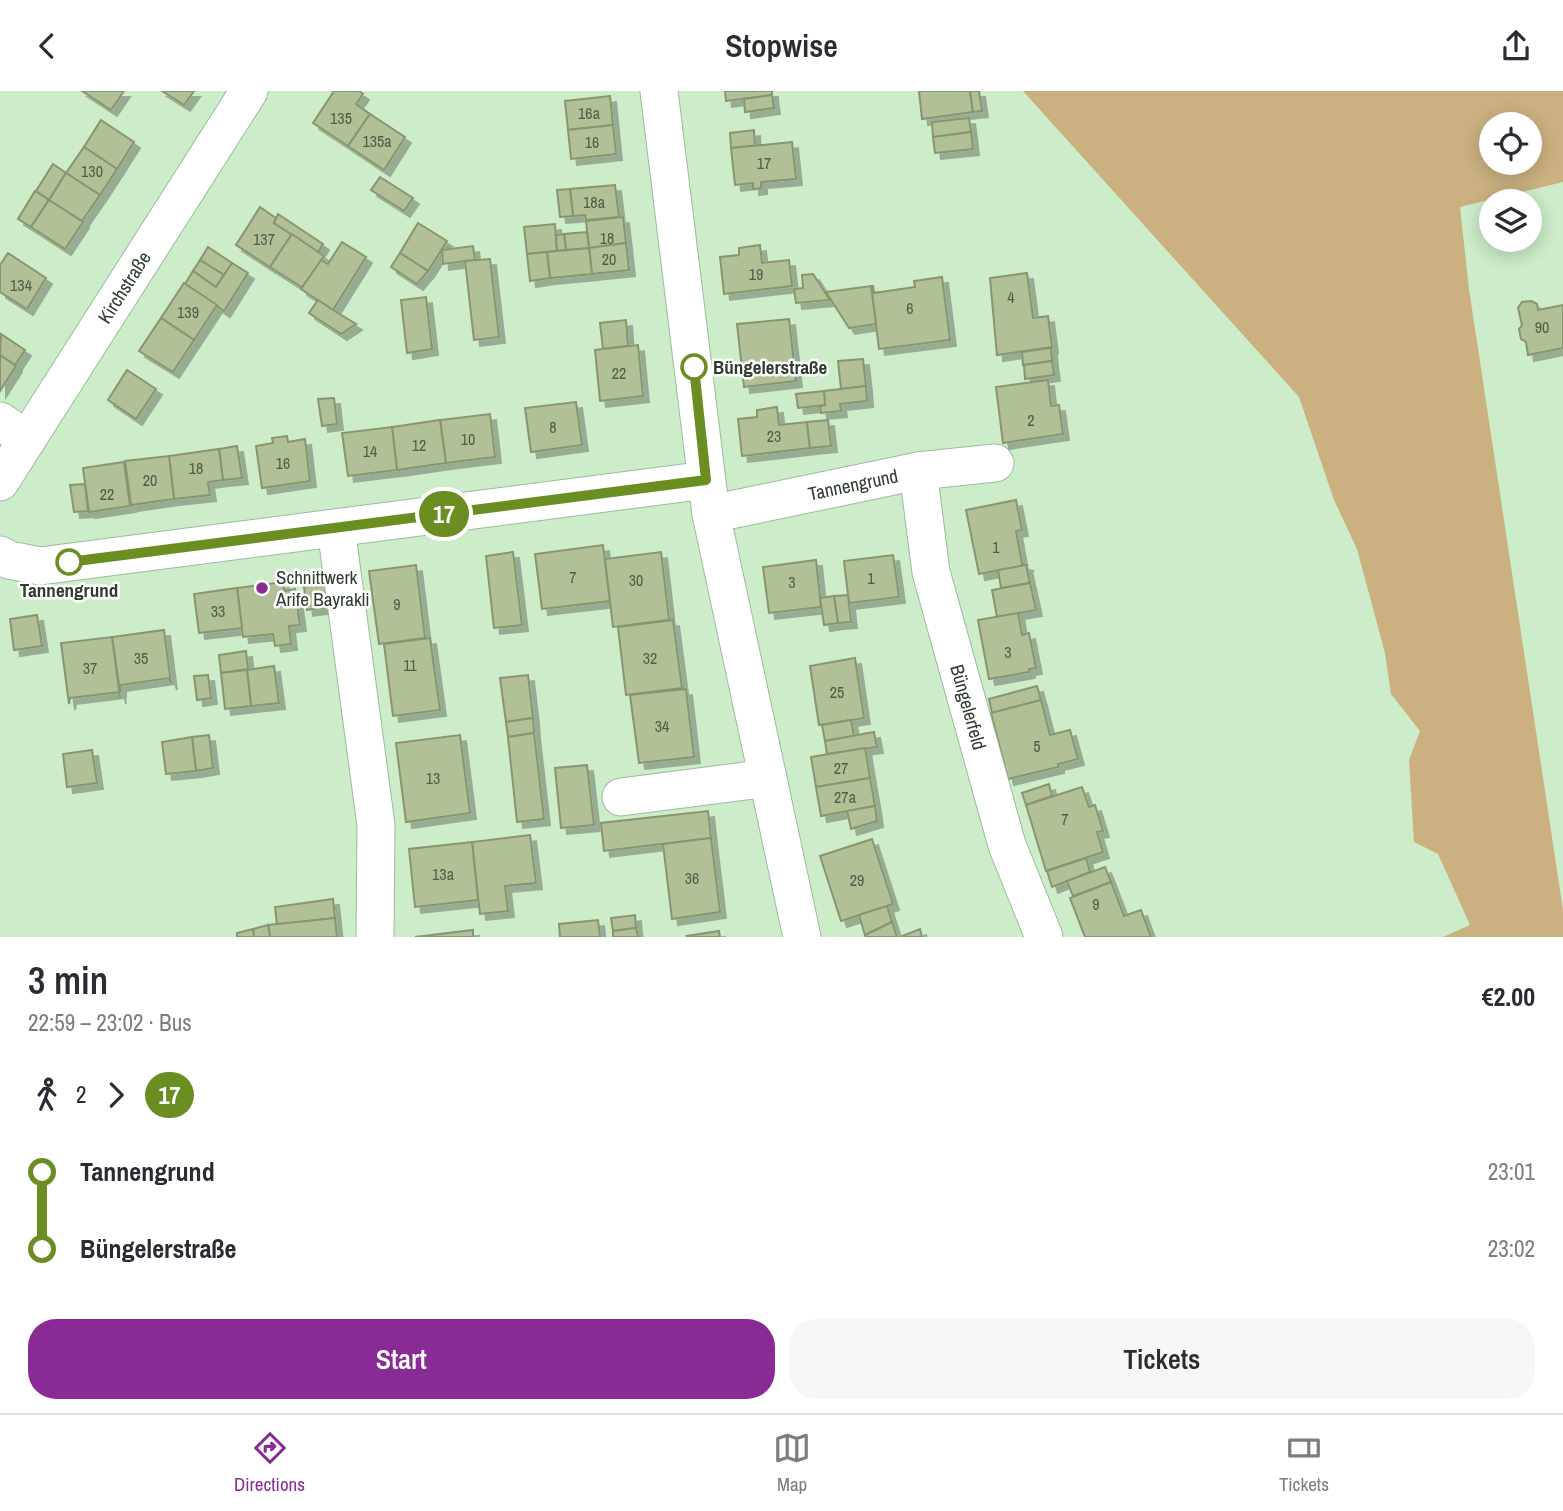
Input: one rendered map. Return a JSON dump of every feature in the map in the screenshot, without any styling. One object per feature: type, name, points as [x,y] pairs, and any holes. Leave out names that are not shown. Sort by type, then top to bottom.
[{"type":"street","name":"Kirchstraße","points":[[0,482],[13,430],[249,91]]},
{"type":"street","points":[[659,91],[709,497],[802,937]]},
{"type":"street","name":"Tannengrund","points":[[0,555],[9,560],[40,566],[336,528],[709,497],[995,463]]},
{"type":"street","name":"Büngelerfeld","points":[[918,471],[932,572],[1007,845],[1044,937]]},
{"type":"street","points":[[336,528],[376,825],[375,937]]},
{"type":"street","points":[[621,797],[768,778]]},
{"type":"shaded area","points":[[1023,91],[1563,91],[1563,182],[1534,189],[1479,189],[1479,202],[1460,207],[1469,289],[1563,910],[1563,937],[1443,937],[1470,925],[1438,854],[1414,842],[1409,760],[1420,731],[1391,694],[1385,653],[1357,549],[1334,500],[1299,397]]},
{"type":"building","points":[[82,91],[124,91],[111,110]]},
{"type":"building","points":[[162,91],[194,91],[184,105]]},
{"type":"building","points":[[334,91],[359,91],[363,94],[356,104],[370,114],[348,146],[313,123]]},
{"type":"building","points":[[725,91],[772,91],[772,95],[726,101]]},
{"type":"building","points":[[919,91],[970,91],[973,112],[922,119]]},
{"type":"building","points":[[970,91],[979,91],[982,111],[973,112]]},
{"type":"building","points":[[772,95],[774,108],[745,112],[744,99]]},
{"type":"building","points":[[610,96],[613,125],[568,130],[565,101]]},
{"type":"building","points":[[370,114],[405,137],[384,170],[348,146]]},
{"type":"building","points":[[969,118],[971,132],[933,137],[932,122]]},
{"type":"building","points":[[101,120],[134,142],[117,169],[84,147]]},
{"type":"building","points":[[613,125],[616,154],[571,159],[568,130]]},
{"type":"building","points":[[754,130],[755,146],[731,148],[730,133]]},
{"type":"building","points":[[971,132],[973,149],[935,153],[933,137]]},
{"type":"building","points":[[792,142],[796,179],[761,182],[761,188],[753,189],[753,183],[735,185],[731,148]]},
{"type":"building","points":[[84,147],[117,169],[100,195],[66,173]]},
{"type":"building","points":[[53,164],[66,173],[49,200],[36,191]]},
{"type":"building","points":[[66,173],[100,195],[82,221],[49,200]]},
{"type":"building","points":[[380,177],[413,198],[404,211],[371,190]]},
{"type":"building","points":[[615,185],[619,217],[586,220],[585,215],[573,216],[570,189]]},
{"type":"building","points":[[570,189],[573,216],[560,217],[557,190]]},
{"type":"building","points":[[35,191],[49,200],[31,227],[18,219]]},
{"type":"building","points":[[49,200],[83,222],[65,249],[31,227]]},
{"type":"building","points":[[260,207],[276,218],[274,223],[292,234],[270,267],[236,245]]},
{"type":"building","points":[[278,214],[323,244],[318,252],[274,223]]},
{"type":"building","points":[[623,217],[626,243],[589,248],[586,221]]},
{"type":"building","points":[[418,223],[447,241],[428,271],[400,253]]},
{"type":"building","points":[[555,224],[557,251],[527,254],[524,227]]},
{"type":"building","points":[[587,232],[589,248],[566,250],[564,234]]},
{"type":"building","points":[[292,234],[324,256],[303,288],[270,267]]},
{"type":"building","points":[[564,234],[566,250],[557,251],[556,235]]},
{"type":"building","points":[[342,242],[366,257],[333,310],[301,289],[321,260],[328,264]]},
{"type":"building","points":[[626,243],[629,270],[592,274],[589,248]]},
{"type":"building","points":[[760,245],[762,263],[789,260],[792,286],[724,294],[720,257],[739,255],[739,248]]},
{"type":"building","points":[[473,246],[475,260],[443,264],[442,250]]},
{"type":"building","points":[[208,247],[232,263],[224,275],[200,260]]},
{"type":"building","points":[[589,248],[592,274],[550,278],[547,252]]},
{"type":"building","points":[[547,252],[550,278],[530,281],[527,254]]},
{"type":"building","points":[[8,253],[46,278],[27,309],[0,292],[0,265]]},
{"type":"building","points":[[400,253],[428,271],[417,284],[391,267]]},
{"type":"building","points":[[490,259],[499,337],[474,340],[465,261]]},
{"type":"building","points":[[200,260],[224,275],[216,287],[193,271]]},
{"type":"building","points":[[232,263],[248,273],[224,311],[185,284],[193,271],[216,287]]},
{"type":"building","points":[[1027,273],[1033,318],[1048,316],[1052,347],[997,355],[990,278]]},
{"type":"building","points":[[813,274],[830,300],[796,303],[794,289],[803,288],[802,275]]},
{"type":"building","points":[[942,277],[950,340],[879,349],[871,286],[874,293],[915,287],[914,281]]},
{"type":"building","points":[[184,283],[217,305],[194,340],[161,318]]},
{"type":"building","points":[[871,286],[876,324],[849,328],[826,292]]},
{"type":"building","points":[[426,297],[432,349],[407,353],[401,300]]},
{"type":"building","points":[[318,300],[356,324],[341,334],[309,313]]},
{"type":"building","points":[[1531,301],[1537,304],[1538,310],[1563,305],[1563,348],[1528,355],[1526,342],[1521,339],[1519,329],[1522,325],[1518,308],[1522,302]]},
{"type":"building","points":[[161,318],[194,340],[173,372],[139,351]]},
{"type":"building","points":[[789,319],[796,381],[744,387],[737,324]]},
{"type":"building","points":[[626,320],[628,346],[603,349],[600,323]]},
{"type":"building","points":[[1,334],[25,350],[15,365],[0,355]]},
{"type":"building","points":[[638,345],[643,396],[600,401],[595,350]]},
{"type":"building","points":[[1051,348],[1052,361],[1023,365],[1022,352]]},
{"type":"building","points":[[0,355],[16,366],[0,391]]},
{"type":"building","points":[[863,359],[866,386],[841,389],[838,361]]},
{"type":"building","points":[[1052,361],[1054,375],[1025,379],[1024,365]]},
{"type":"building","points":[[127,370],[156,389],[136,419],[108,400]]},
{"type":"building","points":[[1048,380],[1051,406],[1059,405],[1063,434],[1003,443],[996,387]]},
{"type":"building","points":[[866,386],[867,401],[840,404],[841,411],[821,413],[820,406],[825,405],[824,391]]},
{"type":"building","points":[[824,391],[825,405],[798,408],[796,394]]},
{"type":"building","points":[[334,398],[337,424],[322,426],[318,399]]},
{"type":"building","points":[[576,402],[582,445],[531,452],[525,408]]},
{"type":"building","points":[[777,407],[779,425],[807,422],[810,448],[742,456],[738,419],[757,417],[757,410]]},
{"type":"building","points":[[490,414],[495,457],[446,463],[440,420]]},
{"type":"building","points":[[440,420],[446,463],[397,470],[392,427]]},
{"type":"building","points":[[828,420],[831,446],[810,448],[807,422]]},
{"type":"building","points":[[392,427],[397,470],[348,476],[342,433]]},
{"type":"building","points":[[287,436],[288,442],[305,439],[310,481],[262,488],[256,446],[273,443],[272,438]]},
{"type":"building","points":[[237,446],[242,478],[223,480],[219,449]]},
{"type":"building","points":[[219,449],[223,480],[208,482],[210,495],[174,499],[169,456]]},
{"type":"building","points":[[169,456],[174,499],[131,505],[125,461]]},
{"type":"building","points":[[124,462],[130,506],[89,512],[83,468]]},
{"type":"building","points":[[85,484],[88,511],[74,512],[70,485]]},
{"type":"building","points":[[1016,500],[1022,530],[1016,531],[1022,564],[1028,565],[979,574],[966,510]]},
{"type":"building","points":[[603,545],[610,601],[542,609],[535,554]]},
{"type":"building","points":[[513,552],[522,625],[494,628],[486,556]]},
{"type":"building","points":[[661,552],[669,620],[613,627],[605,559]]},
{"type":"building","points":[[893,555],[899,597],[849,603],[844,561]]},
{"type":"building","points":[[816,560],[821,607],[769,613],[763,567]]},
{"type":"building","points":[[416,565],[425,638],[379,644],[369,571]]},
{"type":"building","points":[[1026,565],[1030,583],[1001,588],[998,570]]},
{"type":"building","points":[[334,576],[337,606],[307,610],[303,579]]},
{"type":"building","points":[[283,582],[284,591],[295,589],[300,625],[289,626],[291,644],[275,646],[273,634],[243,637],[237,588]]},
{"type":"building","points":[[1030,583],[1036,610],[997,617],[992,590]]},
{"type":"building","points":[[237,588],[242,628],[199,633],[194,594]]},
{"type":"building","points":[[848,595],[851,622],[838,623],[834,596]]},
{"type":"building","points":[[834,596],[838,623],[824,625],[820,598]]},
{"type":"building","points":[[1018,613],[1022,635],[1029,633],[1036,668],[1029,669],[1029,672],[989,679],[978,620]]},
{"type":"building","points":[[37,615],[42,646],[14,650],[10,619]]},
{"type":"building","points":[[673,620],[682,688],[626,695],[618,627]]},
{"type":"building","points":[[164,630],[171,684],[169,678],[120,685],[120,692],[112,637]]},
{"type":"building","points":[[112,637],[120,698],[119,692],[70,698],[69,704],[61,643]]},
{"type":"building","points":[[430,638],[440,710],[393,716],[384,644]]},
{"type":"building","points":[[246,651],[248,669],[221,673],[219,655]]},
{"type":"building","points":[[855,658],[864,718],[819,725],[810,666]]},
{"type":"building","points":[[274,666],[279,703],[251,706],[247,670]]},
{"type":"building","points":[[247,670],[251,706],[225,709],[221,673]]},
{"type":"building","points":[[208,675],[211,698],[197,700],[194,676]]},
{"type":"building","points":[[528,675],[533,718],[506,722],[500,678]]},
{"type":"building","points":[[1037,686],[1041,700],[992,713],[989,699]]},
{"type":"building","points":[[686,689],[694,757],[639,763],[630,695]]},
{"type":"building","points":[[1041,700],[1050,735],[1070,730],[1078,759],[1058,764],[1058,767],[1008,779],[991,713]]},
{"type":"building","points":[[533,718],[534,733],[508,737],[506,722]]},
{"type":"building","points":[[851,720],[854,736],[825,741],[822,725]]},
{"type":"building","points":[[874,732],[877,747],[827,754],[825,741]]},
{"type":"building","points":[[534,733],[544,819],[517,822],[508,737]]},
{"type":"building","points":[[209,735],[213,768],[196,771],[192,737]]},
{"type":"building","points":[[460,735],[470,813],[406,822],[396,743]]},
{"type":"building","points":[[192,737],[196,771],[166,774],[162,742]]},
{"type":"building","points":[[865,748],[870,778],[816,787],[811,757]]},
{"type":"building","points":[[92,750],[97,783],[67,787],[63,754]]},
{"type":"building","points":[[587,765],[594,825],[561,828],[555,768]]},
{"type":"building","points":[[870,778],[875,806],[821,816],[816,787]]},
{"type":"building","points":[[1049,784],[1052,796],[1026,805],[1022,793]]},
{"type":"building","points":[[1082,787],[1089,807],[1095,805],[1103,831],[1097,832],[1103,852],[1046,871],[1026,805]]},
{"type":"building","points":[[875,806],[877,821],[851,829],[847,811]]},
{"type":"building","points":[[708,811],[711,838],[604,851],[601,823]]},
{"type":"building","points":[[530,835],[536,883],[505,886],[508,911],[480,914],[472,842]]},
{"type":"building","points":[[711,838],[720,912],[672,919],[663,844]]},
{"type":"building","points":[[872,839],[893,904],[841,921],[820,856]]},
{"type":"building","points":[[472,842],[478,900],[415,907],[409,849]]},
{"type":"building","points":[[1086,858],[1090,872],[1052,887],[1047,871]]},
{"type":"building","points":[[1105,867],[1111,882],[1073,896],[1067,881]]},
{"type":"building","points":[[1111,882],[1124,916],[1141,910],[1151,937],[1085,937],[1070,898]]},
{"type":"building","points":[[333,899],[335,918],[277,925],[275,907]]},
{"type":"building","points":[[887,906],[892,922],[865,935],[859,915]]},
{"type":"building","points":[[635,915],[636,928],[613,931],[611,918]]},
{"type":"building","points":[[335,918],[337,937],[270,937],[268,925]]},
{"type":"building","points":[[598,920],[600,937],[560,937],[559,924]]},
{"type":"building","points":[[892,922],[897,937],[866,937],[865,935]]},
{"type":"building","points":[[268,925],[270,937],[254,937],[253,929]]},
{"type":"building","points":[[636,928],[638,937],[613,937],[613,931]]},
{"type":"building","points":[[253,929],[254,937],[237,937],[237,933]]},
{"type":"building","points":[[920,929],[922,937],[900,937]]},
{"type":"building","points":[[473,930],[473,937],[415,937]]},
{"type":"building","points":[[719,931],[720,937],[687,936]]},
{"type":"bus line","name":"17","points":[[69,562],[706,480],[694,367]]},
{"type":"place","name":"Büngelerstraße","points":[[694,367]]},
{"type":"place","name":"Tannengrund","points":[[69,562]]},
{"type":"place","name":"Schnittwerk Arife Bayrakli","points":[[262,588]]}]
